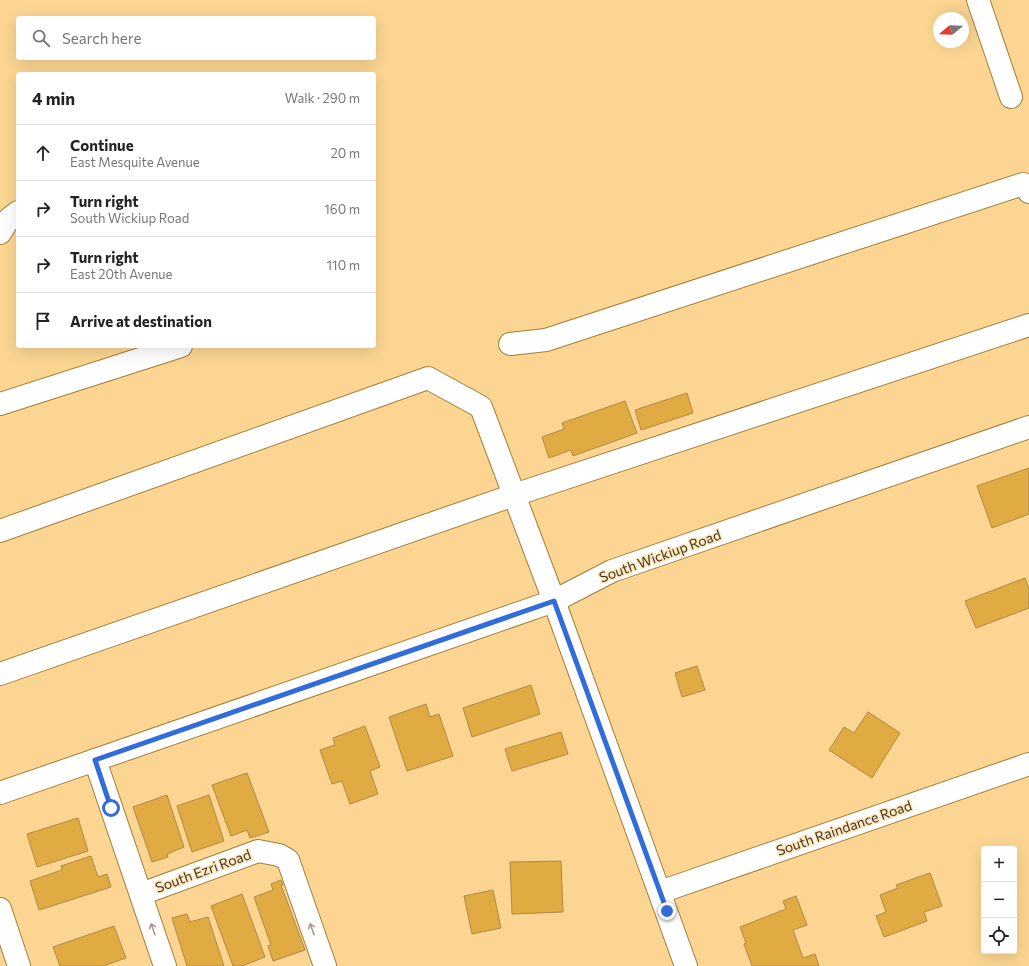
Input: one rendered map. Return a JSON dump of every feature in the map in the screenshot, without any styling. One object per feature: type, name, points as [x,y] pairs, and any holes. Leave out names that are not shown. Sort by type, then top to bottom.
[{"type":"street","points":[[978,0],[1011,97]]},
{"type":"street","points":[[510,344],[546,340],[1023,184],[1029,192]]},
{"type":"street","points":[[0,233],[9,219],[16,214]]},
{"type":"street","points":[[0,674],[514,495],[1029,325]]},
{"type":"street","points":[[0,404],[175,348]]},
{"type":"street","points":[[0,531],[428,378],[481,407],[554,601],[686,966]]},
{"type":"street","name":"South Wickiup Road","points":[[0,793],[554,601],[612,571],[1029,427]]},
{"type":"street","points":[[95,760],[165,966]]},
{"type":"street","name":"South Raindance Road","points":[[660,892],[1029,764]]},
{"type":"street","name":"South Ezri Road","points":[[141,894],[258,851],[279,855],[288,860],[325,966]]},
{"type":"street","points":[[0,909],[19,966]]},
{"type":"building","points":[[687,393],[693,413],[641,430],[635,410]]},
{"type":"building","points":[[625,401],[637,433],[573,456],[571,450],[549,458],[542,437],[564,429],[562,423]]},
{"type":"building","points":[[1029,468],[1029,514],[992,528],[977,486]]},
{"type":"building","points":[[1025,578],[1029,589],[1029,608],[976,628],[965,601]]},
{"type":"building","points":[[697,666],[705,690],[682,697],[675,673]]},
{"type":"building","points":[[531,685],[540,714],[472,737],[463,708]]},
{"type":"building","points":[[426,704],[430,717],[439,714],[453,756],[407,771],[389,717]]},
{"type":"building","points":[[868,712],[900,733],[872,778],[829,750],[844,727],[854,733]]},
{"type":"building","points":[[365,726],[380,767],[370,771],[378,794],[350,804],[342,781],[332,784],[320,750],[335,745],[333,738]]},
{"type":"building","points":[[561,732],[568,754],[512,771],[505,749]]},
{"type":"building","points":[[247,773],[269,832],[250,838],[247,830],[231,836],[212,785]]},
{"type":"building","points":[[167,795],[184,847],[167,854],[168,857],[152,862],[133,807]]},
{"type":"building","points":[[209,795],[224,841],[192,852],[177,806]]},
{"type":"building","points":[[78,818],[88,851],[37,867],[27,834]]},
{"type":"building","points":[[91,856],[98,877],[107,874],[111,887],[39,910],[30,881],[62,870],[61,866]]},
{"type":"building","points":[[561,861],[563,912],[512,914],[510,862]]},
{"type":"building","points":[[930,873],[942,906],[924,912],[927,921],[884,937],[876,916],[886,912],[880,895],[898,888],[896,885]]},
{"type":"building","points":[[281,880],[283,885],[281,885],[305,950],[273,961],[268,946],[271,945],[254,897],[273,890],[271,884]]},
{"type":"building","points":[[493,890],[501,928],[472,934],[464,896]]},
{"type":"building","points":[[242,894],[265,957],[242,966],[233,966],[211,906]]},
{"type":"building","points":[[796,896],[807,925],[793,930],[803,958],[815,954],[819,966],[752,966],[740,927],[786,909],[783,901]]},
{"type":"building","points":[[187,914],[190,922],[208,917],[224,966],[187,966],[172,918]]},
{"type":"building","points":[[114,926],[126,958],[103,966],[60,966],[53,947]]},
{"type":"route","points":[[111,808],[95,760],[554,601],[667,911]]}]
